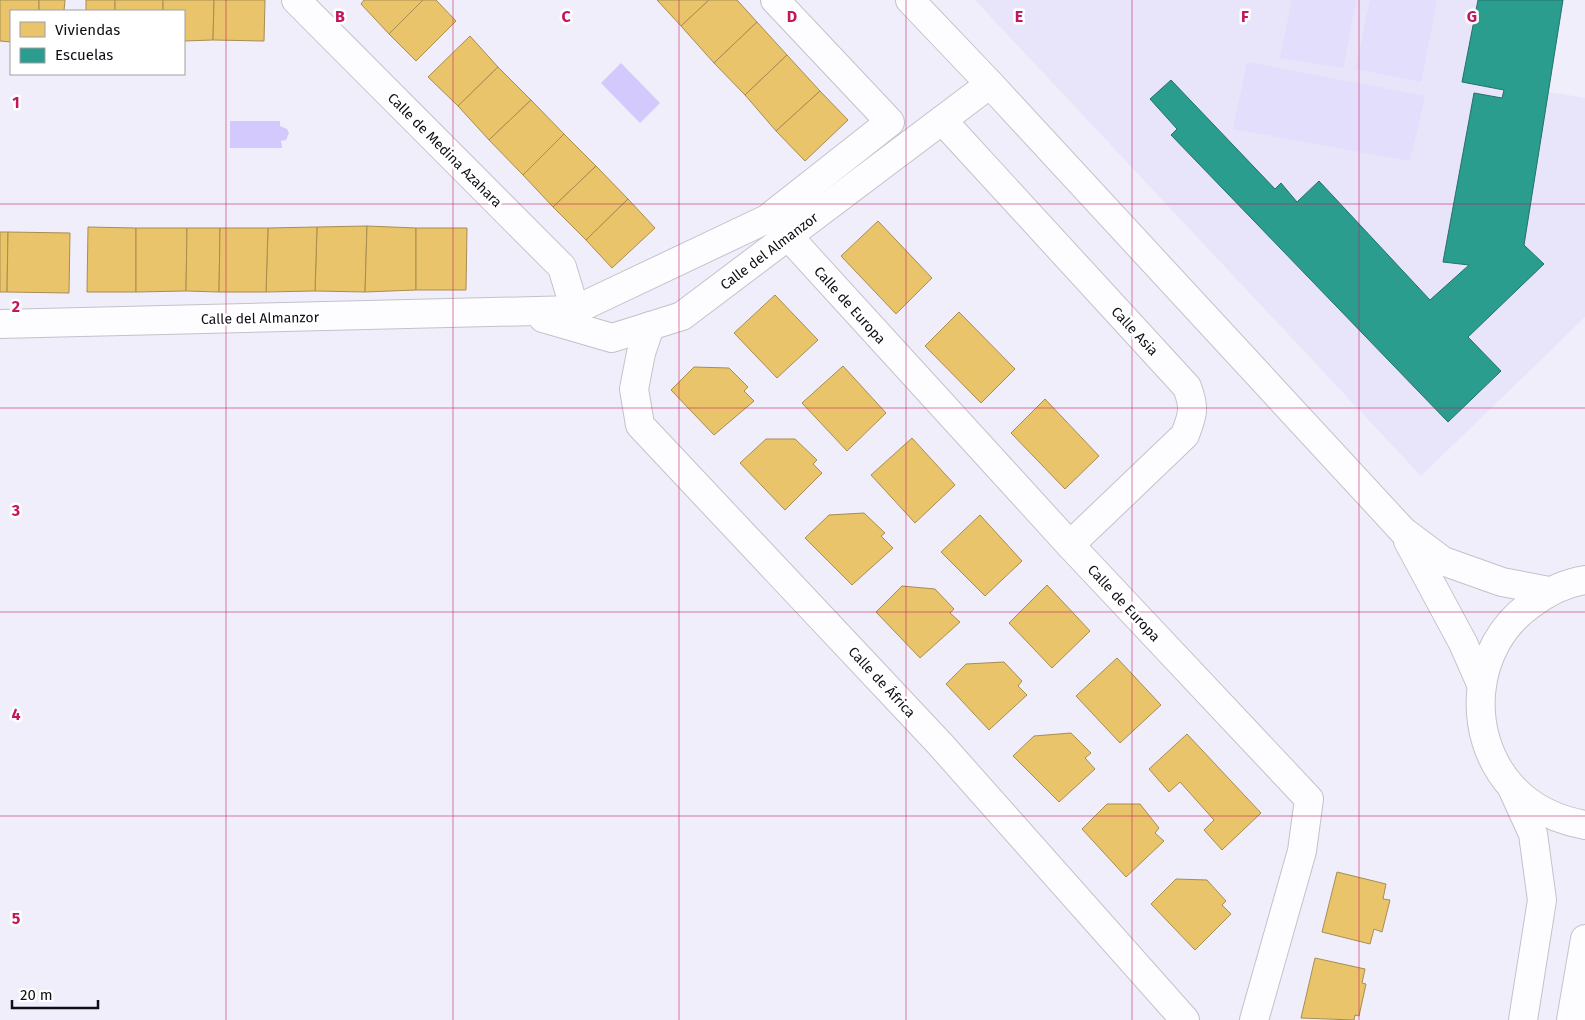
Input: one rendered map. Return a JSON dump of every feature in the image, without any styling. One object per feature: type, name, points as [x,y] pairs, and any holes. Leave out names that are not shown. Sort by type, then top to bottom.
[{"type":"street","name":"Calle de Medina Azahara","points":[[296,0],[562,267],[575,310]]},
{"type":"street","name":"Calle del Almanzor","points":[[0,324],[575,310],[767,219],[890,122],[775,0]]},
{"type":"street","points":[[910,0],[1403,531],[1443,561],[1502,582],[1548,591]]},
{"type":"street","name":"Calle del Almanzor","points":[[521,312],[612,338],[682,316],[990,84]]},
{"type":"street","name":"Calle Asia","points":[[942,120],[1187,387],[1194,404],[1192,418],[1185,434],[1070,545]]},
{"type":"street","name":"Calle de Europa","points":[[788,236],[1070,545],[1309,799],[1302,851],[1254,1020]]},
{"type":"street","name":"Calle de África","points":[[650,326],[641,352],[634,389],[640,425],[940,744],[1185,1020]]},
{"type":"street","points":[[1403,531],[1450,617],[1481,684]]},
{"type":"street","points":[[1523,1020],[1542,900],[1533,834],[1512,787],[1491,756],[1480,721],[1481,684],[1493,646],[1516,614],[1548,591],[1573,582],[1585,580]]},
{"type":"street","points":[[1512,787],[1535,807],[1564,821],[1585,825]]},
{"type":"street","points":[[1571,1020],[1585,939]]},
{"type":"shaded area","points":[[975,0],[1563,0],[1549,92],[1585,98],[1585,317],[1421,476]]},
{"type":"shaded area","points":[[1292,0],[1356,0],[1343,68],[1280,58]]},
{"type":"shaded area","points":[[1370,0],[1437,0],[1421,82],[1356,69]]},
{"type":"shaded area","points":[[1247,62],[1425,96],[1410,161],[1233,129]]},
{"type":"shaded area","points":[[621,63],[660,103],[640,123],[601,83]]},
{"type":"shaded area","points":[[230,121],[280,121],[280,126],[287,129],[289,133],[286,140],[281,141],[282,148],[230,148]]},
{"type":"building: Viviendas","points":[[0,0],[39,0],[39,10],[10,10],[10,42],[0,41]]},
{"type":"building: Viviendas","points":[[39,0],[65,0],[64,10],[39,10]]},
{"type":"building: Viviendas","points":[[86,0],[115,0],[115,10],[86,10]]},
{"type":"building: Viviendas","points":[[115,0],[163,0],[163,10],[115,10]]},
{"type":"building: Viviendas","points":[[163,0],[214,0],[213,40],[185,41],[185,10],[163,10]]},
{"type":"building: Viviendas","points":[[214,0],[265,0],[264,41],[213,40]]},
{"type":"building: Viviendas","points":[[364,0],[423,0],[389,34],[361,4]]},
{"type":"building: Viviendas","points":[[423,0],[436,0],[456,21],[416,61],[389,34]]},
{"type":"building: Viviendas","points":[[657,0],[709,0],[681,26]]},
{"type":"building: Viviendas","points":[[709,0],[737,0],[757,22],[714,63],[681,26]]},
{"type":"building: Viviendas","points":[[757,22],[787,55],[745,95],[714,63]]},
{"type":"building: Viviendas","points":[[470,36],[498,67],[458,106],[428,77]]},
{"type":"building: Viviendas","points":[[787,55],[820,91],[776,131],[745,95]]},
{"type":"building: Viviendas","points":[[498,67],[531,100],[489,140],[458,106]]},
{"type":"building: Viviendas","points":[[820,91],[848,120],[805,161],[776,131]]},
{"type":"building: Viviendas","points":[[531,100],[564,134],[523,175],[489,140]]},
{"type":"building: Viviendas","points":[[564,134],[596,166],[553,207],[523,175]]},
{"type":"building: Viviendas","points":[[596,166],[628,199],[586,240],[553,207]]},
{"type":"building: Viviendas","points":[[628,199],[655,228],[612,268],[586,240]]},
{"type":"building: Viviendas","points":[[878,221],[932,278],[896,314],[841,256]]},
{"type":"building: Viviendas","points":[[367,226],[365,292],[315,291],[317,227]]},
{"type":"building: Viviendas","points":[[367,226],[416,228],[416,290],[365,292]]},
{"type":"building: Viviendas","points":[[88,227],[136,228],[136,292],[87,292]]},
{"type":"building: Viviendas","points":[[317,227],[315,291],[266,292],[268,228]]},
{"type":"building: Viviendas","points":[[136,228],[187,228],[186,291],[136,292]]},
{"type":"building: Viviendas","points":[[187,228],[220,228],[219,292],[186,291]]},
{"type":"building: Viviendas","points":[[220,228],[268,228],[266,292],[219,292]]},
{"type":"building: Viviendas","points":[[416,228],[467,228],[466,290],[416,290]]},
{"type":"building: Viviendas","points":[[0,232],[8,232],[7,292],[0,292]]},
{"type":"building: Viviendas","points":[[8,232],[70,233],[69,293],[7,292]]},
{"type":"building: Viviendas","points":[[775,295],[818,340],[777,378],[734,333]]},
{"type":"building: Viviendas","points":[[959,312],[1015,369],[981,403],[925,346]]},
{"type":"building: Viviendas","points":[[843,366],[886,413],[847,451],[802,403]]},
{"type":"building: Viviendas","points":[[694,367],[729,368],[748,387],[744,391],[754,401],[714,435],[671,390]]},
{"type":"building: Viviendas","points":[[1045,399],[1099,456],[1065,489],[1011,433]]},
{"type":"building: Viviendas","points":[[912,438],[955,485],[915,523],[871,475]]},
{"type":"building: Viviendas","points":[[766,439],[795,439],[817,460],[813,464],[822,473],[785,510],[740,463]]},
{"type":"building: Viviendas","points":[[864,513],[885,533],[881,536],[893,548],[852,585],[805,538],[829,515]]},
{"type":"building: Viviendas","points":[[980,515],[1022,561],[985,596],[941,552]]},
{"type":"building: Viviendas","points":[[1047,585],[1090,631],[1052,668],[1009,623]]},
{"type":"building: Viviendas","points":[[902,586],[935,589],[954,609],[950,613],[960,622],[920,658],[876,612]]},
{"type":"building: Viviendas","points":[[1117,658],[1161,705],[1120,743],[1076,696]]},
{"type":"building: Viviendas","points":[[1004,662],[1022,681],[1018,686],[1027,695],[989,730],[946,684],[966,664]]},
{"type":"building: Viviendas","points":[[1071,733],[1091,753],[1085,758],[1095,769],[1059,802],[1013,756],[1034,736]]},
{"type":"building: Viviendas","points":[[1187,734],[1261,813],[1222,850],[1204,830],[1214,820],[1180,782],[1169,792],[1149,769]]},
{"type":"building: Viviendas","points":[[1107,804],[1140,804],[1159,828],[1155,833],[1164,841],[1126,877],[1082,829]]},
{"type":"building: Viviendas","points":[[1337,872],[1386,884],[1383,899],[1390,900],[1382,932],[1374,929],[1370,944],[1322,932]]},
{"type":"building: Viviendas","points":[[1176,879],[1207,880],[1226,901],[1222,905],[1231,914],[1195,950],[1151,904]]},
{"type":"building: Viviendas","points":[[1315,958],[1365,969],[1362,983],[1366,984],[1359,1016],[1355,1015],[1354,1020],[1301,1018]]},
{"type":"building: Escuelas","points":[[1478,0],[1563,0],[1524,245],[1544,264],[1468,337],[1501,371],[1448,422],[1171,135],[1177,129],[1150,99],[1171,80],[1275,189],[1281,183],[1297,202],[1319,181],[1430,300],[1469,265],[1443,262],[1474,93],[1502,98],[1504,90],[1462,82]]}]
